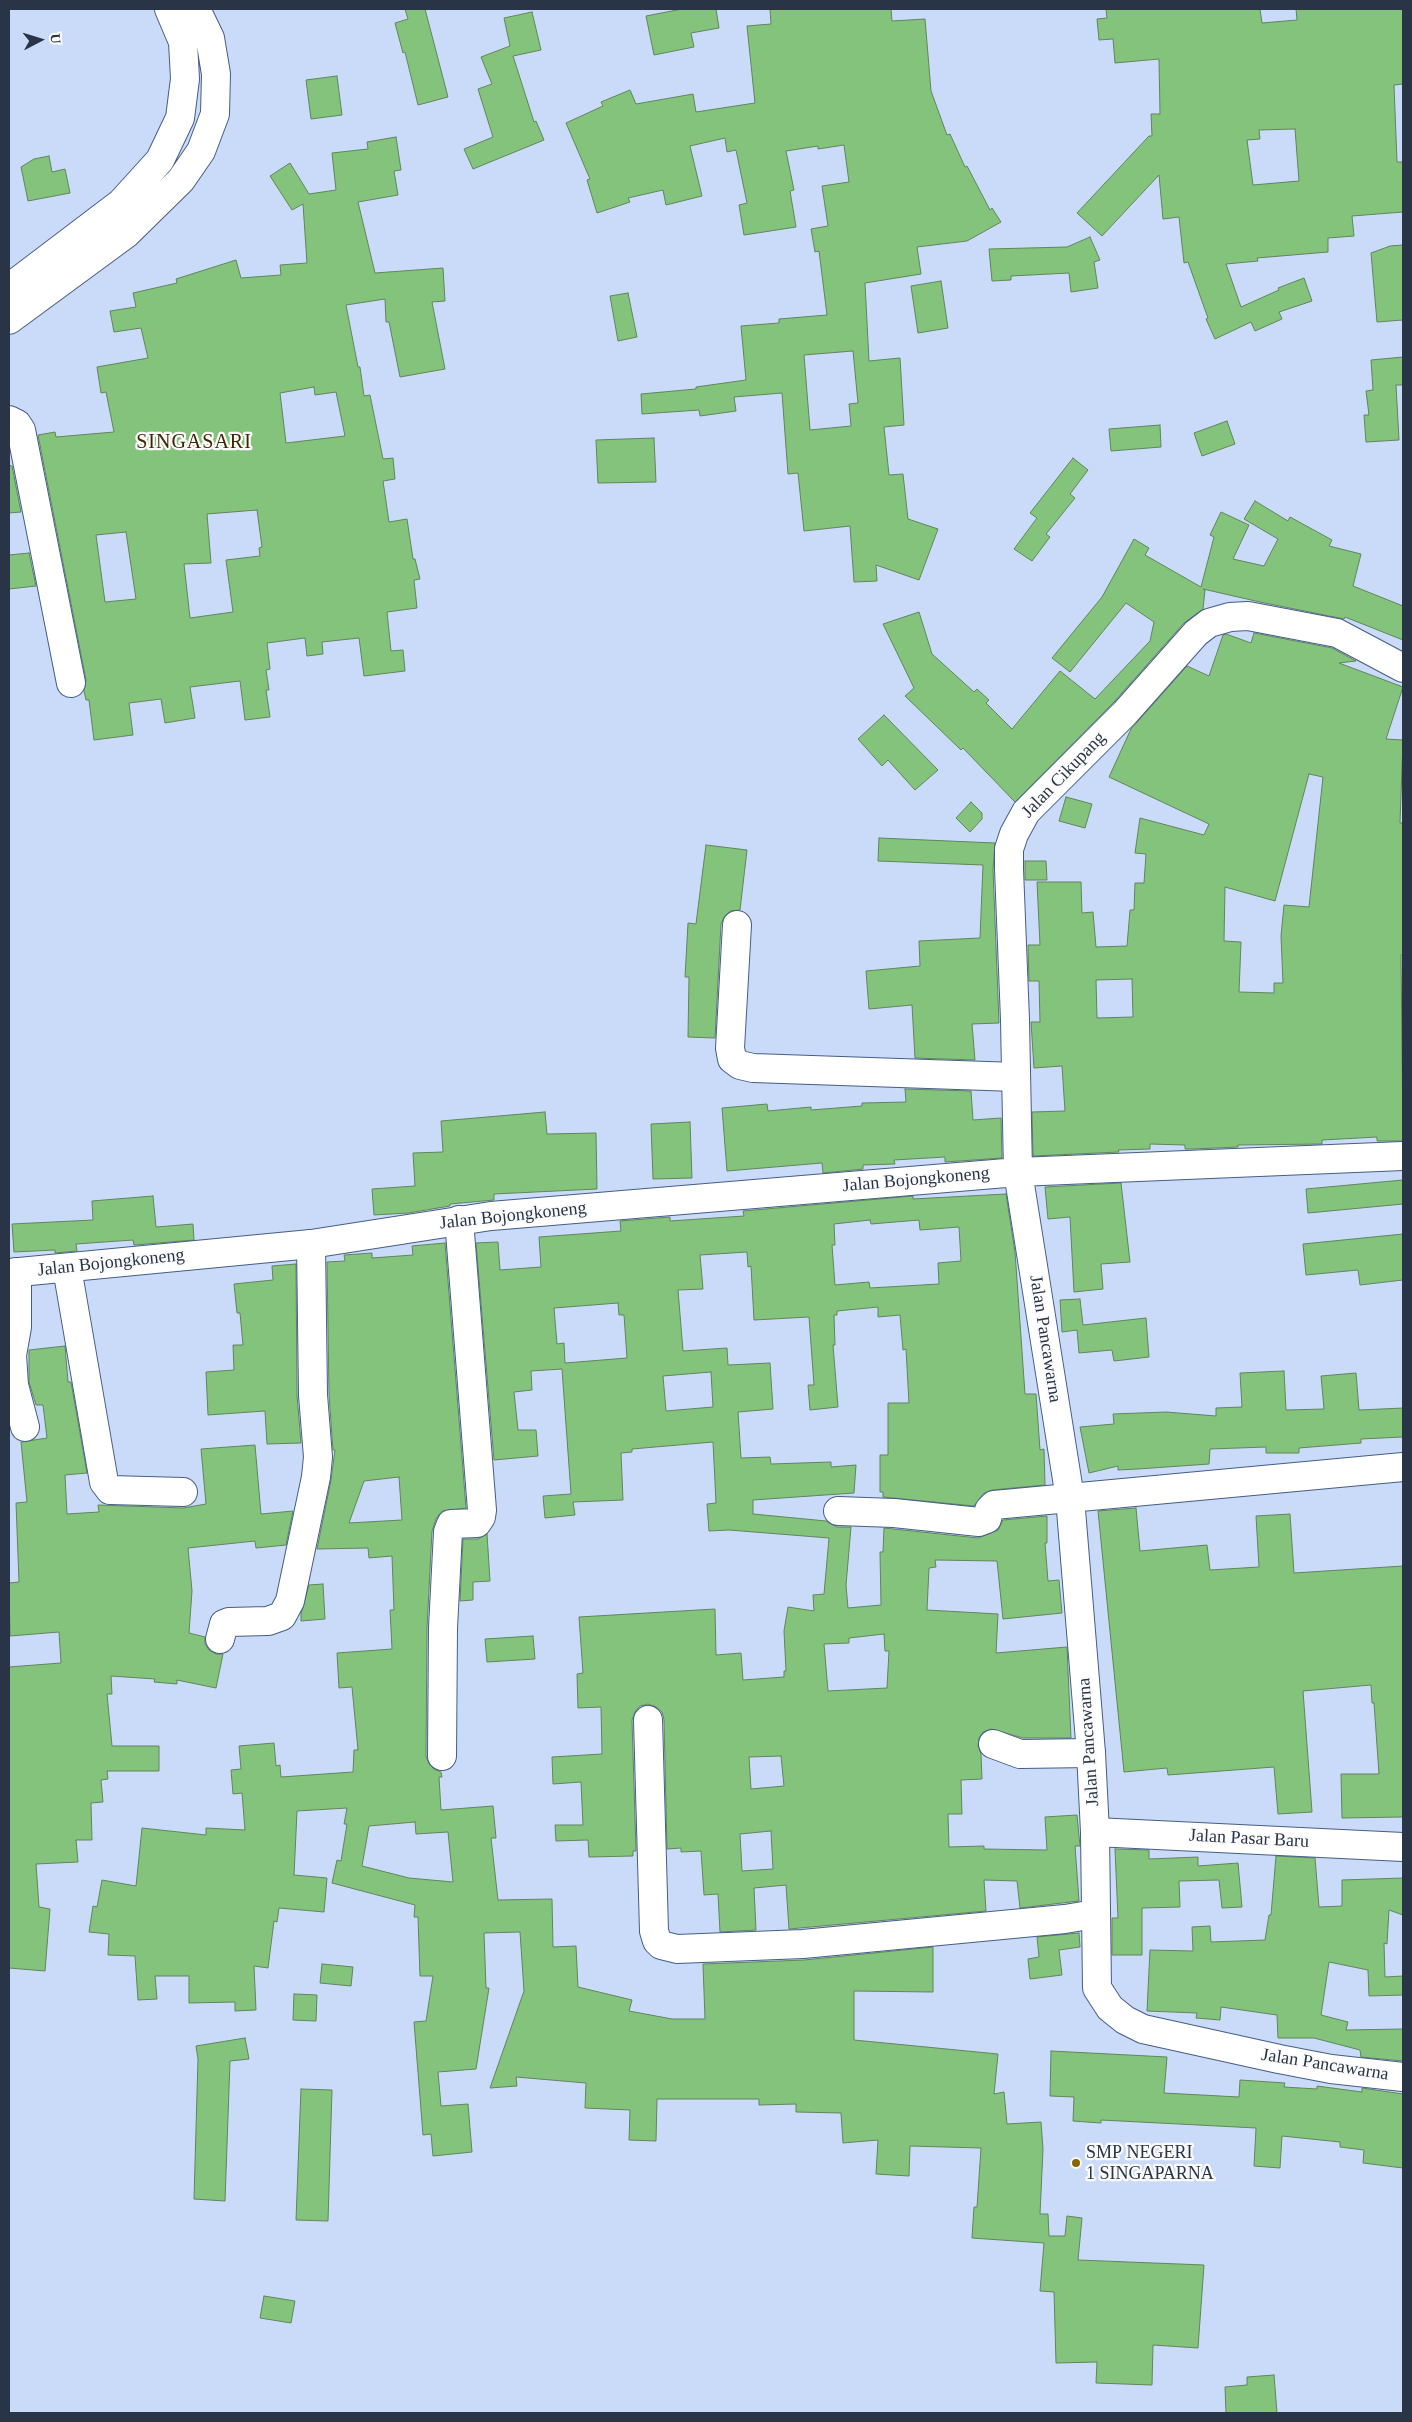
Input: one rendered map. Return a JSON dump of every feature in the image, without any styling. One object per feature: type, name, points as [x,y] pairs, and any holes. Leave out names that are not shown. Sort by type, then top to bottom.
[{"type":"street","points":[[9,320],[22,289],[122,203],[160,160],[180,118],[185,79],[183,42],[169,9]]},
{"type":"street","points":[[22,289],[126,234],[181,180],[201,151],[215,114],[216,74],[210,38],[196,9]]},
{"type":"street","points":[[9,420],[17,424],[21,430],[71,684]]},
{"type":"street","name":"Jalan Cikupang","points":[[1018,1172],[1009,850],[1014,834],[1026,812],[1125,714],[1196,633],[1209,622],[1230,617],[1248,616],[1337,633],[1403,668]]},
{"type":"street","points":[[737,925],[730,1048],[732,1059],[740,1065],[753,1068],[1016,1076]]},
{"type":"street","name":"Jalan Bojongkoneng","points":[[13,1273],[311,1244],[459,1220],[1018,1172],[1403,1156]]},
{"type":"street","name":"Jalan Pancawarna","points":[[1018,1172],[1070,1498],[1091,1753],[1095,1832],[1097,1988],[1110,2008],[1125,2020],[1143,2029],[1331,2069],[1403,2077]]},
{"type":"street","points":[[442,1756],[443,1648],[448,1532],[451,1524],[476,1523],[481,1517],[482,1510],[459,1220]]},
{"type":"street","points":[[220,1639],[224,1624],[228,1622],[268,1622],[282,1616],[290,1601],[318,1457],[312,1395],[311,1244]]},
{"type":"street","points":[[67,1268],[104,1482],[110,1490],[183,1492]]},
{"type":"street","points":[[13,1273],[17,1327],[12,1355],[14,1385],[25,1427]]},
{"type":"street","points":[[838,1512],[894,1514],[979,1522],[987,1519],[989,1510],[994,1505],[1403,1466]]},
{"type":"street","points":[[648,1720],[654,1931],[657,1941],[661,1945],[677,1949],[802,1944],[1065,1919],[1095,1914]]},
{"type":"street","points":[[993,1744],[1020,1754],[1091,1753]]},
{"type":"street","name":"Jalan Pasar Baru","points":[[1095,1832],[1403,1847]]},
{"type":"building","points":[[405,9],[425,9],[448,97],[418,105],[405,52],[403,53],[395,23],[408,19]]},
{"type":"building","points":[[682,9],[716,9],[719,28],[691,33],[694,47],[654,55],[646,16]]},
{"type":"building","points":[[770,9],[891,9],[892,21],[925,19],[931,91],[947,135],[950,134],[965,167],[967,166],[990,210],[992,208],[1001,222],[967,241],[917,247],[921,274],[865,283],[869,361],[900,358],[904,425],[884,427],[889,475],[903,474],[908,519],[938,529],[919,580],[876,565],[877,581],[854,582],[850,526],[804,531],[798,473],[788,474],[782,393],[734,397],[736,411],[700,416],[699,410],[642,414],[641,394],[696,389],[696,387],[746,380],[741,326],[779,323],[779,319],[827,315],[819,251],[815,252],[811,229],[828,226],[822,186],[849,182],[844,145],[818,149],[818,146],[786,151],[794,190],[790,191],[796,227],[744,235],[739,205],[747,203],[736,150],[727,152],[725,138],[690,146],[702,196],[666,205],[663,190],[628,198],[630,202],[597,213],[587,180],[590,179],[566,123],[603,106],[601,102],[630,90],[636,104],[693,94],[696,112],[755,103],[747,26],[771,24]],"holes":[[[853,351],[858,403],[849,404],[851,426],[810,430],[804,355]]]},
{"type":"building","points":[[1106,9],[1260,9],[1262,23],[1297,20],[1296,9],[1403,9],[1403,84],[1394,85],[1397,162],[1403,162],[1403,212],[1352,216],[1354,236],[1328,238],[1328,252],[1257,258],[1258,261],[1226,264],[1241,307],[1279,290],[1278,288],[1304,278],[1312,301],[1279,312],[1282,319],[1255,331],[1251,322],[1215,339],[1206,319],[1208,318],[1188,262],[1184,263],[1179,217],[1163,219],[1159,175],[1102,236],[1077,213],[1149,136],[1152,136],[1151,114],[1160,114],[1159,59],[1115,63],[1113,39],[1099,40],[1097,19],[1107,18]],"holes":[[[1295,129],[1299,181],[1253,185],[1247,140],[1260,139],[1259,130]]]},
{"type":"building","points":[[532,12],[541,50],[513,56],[534,122],[536,121],[544,140],[473,169],[464,149],[493,137],[478,89],[492,84],[481,57],[510,46],[504,18]]},
{"type":"building","points":[[337,76],[342,115],[311,119],[306,80]]},
{"type":"building","points":[[396,137],[401,170],[394,171],[398,195],[358,202],[375,273],[443,268],[445,301],[432,302],[445,369],[400,377],[389,322],[386,322],[385,299],[346,305],[358,367],[360,367],[364,396],[370,395],[383,459],[393,458],[395,479],[383,481],[389,522],[407,519],[413,559],[415,559],[420,579],[414,580],[417,608],[387,612],[391,651],[403,650],[405,671],[364,676],[359,638],[322,642],[323,654],[307,656],[305,638],[267,643],[270,669],[266,670],[269,690],[266,690],[270,717],[245,720],[240,681],[190,687],[195,718],[165,723],[161,699],[129,703],[133,735],[94,740],[89,700],[86,700],[84,691],[86,680],[38,435],[55,432],[56,437],[114,432],[106,392],[101,393],[97,367],[148,358],[141,328],[114,332],[110,311],[136,307],[133,293],[177,283],[176,279],[236,260],[241,278],[281,275],[280,265],[307,263],[303,204],[292,210],[270,176],[290,163],[309,194],[336,190],[332,153],[368,149],[367,142]],"holes":[[[314,387],[315,395],[336,392],[345,436],[286,443],[280,393]],[[257,510],[262,547],[259,548],[260,556],[226,560],[233,612],[190,618],[184,564],[211,563],[207,514]],[[126,532],[136,599],[105,602],[96,535]]]},
{"type":"building","points":[[49,156],[52,172],[65,169],[70,193],[28,201],[21,167],[34,159]]},
{"type":"building","points":[[1090,237],[1100,260],[1094,262],[1098,288],[1071,292],[1069,273],[1011,276],[1011,280],[992,281],[989,249],[1067,247]]},
{"type":"building","points":[[1403,245],[1403,320],[1377,322],[1371,253],[1390,246]]},
{"type":"building","points":[[941,281],[948,328],[918,333],[911,286]]},
{"type":"building","points":[[628,293],[637,337],[618,341],[610,296]]},
{"type":"building","points":[[1403,357],[1403,385],[1396,385],[1399,440],[1366,442],[1364,415],[1369,415],[1366,391],[1373,390],[1371,360]]},
{"type":"building","points":[[1227,421],[1235,444],[1202,456],[1194,433]]},
{"type":"building","points":[[1160,425],[1161,447],[1111,451],[1109,429]]},
{"type":"building","points":[[654,438],[656,482],[598,483],[596,440]]},
{"type":"building","points":[[1073,458],[1088,470],[1070,494],[1075,498],[1046,534],[1050,537],[1032,561],[1014,549],[1037,518],[1030,513]]},
{"type":"building","points":[[9,465],[12,466],[21,512],[9,513]]},
{"type":"building","points":[[1255,501],[1288,521],[1290,517],[1332,540],[1329,546],[1361,554],[1353,586],[1403,606],[1403,640],[1345,617],[1344,619],[1203,589],[1205,590],[1203,609],[1184,623],[1114,702],[1015,802],[963,748],[961,750],[905,696],[914,688],[883,624],[919,612],[932,654],[974,692],[977,689],[989,700],[986,703],[1012,729],[1060,671],[1095,699],[1150,641],[1154,622],[1126,603],[1070,672],[1052,658],[1102,597],[1134,539],[1149,548],[1145,555],[1201,587],[1214,537],[1210,535],[1221,512],[1249,525],[1233,559],[1264,566],[1278,539],[1244,519]]},
{"type":"building","points":[[29,553],[36,586],[9,589],[9,555]]},
{"type":"building","points":[[1254,633],[1332,648],[1356,661],[1339,663],[1403,687],[1386,739],[1403,740],[1400,823],[1403,823],[1403,955],[1401,955],[1403,1141],[1377,1141],[1377,1137],[1322,1140],[1322,1144],[1238,1145],[1238,1147],[1193,1149],[1185,1149],[1185,1145],[1150,1144],[1150,1149],[1033,1156],[1032,1112],[1065,1111],[1062,1066],[1034,1068],[1031,1022],[1040,1022],[1039,981],[1029,981],[1028,945],[1040,945],[1037,882],[1081,882],[1082,913],[1093,912],[1096,947],[1127,946],[1130,910],[1134,910],[1135,883],[1144,883],[1146,854],[1135,853],[1140,818],[1204,835],[1209,824],[1109,777],[1131,729],[1187,666],[1209,676],[1223,635],[1226,634],[1251,643]],"holes":[[[1309,774],[1323,777],[1309,907],[1284,905],[1281,936],[1283,983],[1274,983],[1274,993],[1239,992],[1241,942],[1224,941],[1225,887],[1275,901]],[[1132,979],[1133,1017],[1097,1018],[1096,980]]]},
{"type":"building","points":[[884,715],[938,770],[915,790],[888,760],[882,766],[858,739]]},
{"type":"building","points":[[1066,797],[1092,804],[1085,828],[1059,821]]},
{"type":"building","points":[[971,802],[982,813],[982,819],[970,832],[956,818]]},
{"type":"building","points":[[879,838],[995,843],[993,870],[999,1023],[972,1024],[975,1060],[915,1058],[912,1005],[869,1009],[866,971],[920,966],[919,941],[980,938],[983,865],[878,861]]},
{"type":"building","points":[[706,845],[747,850],[740,910],[730,911],[724,917],[721,924],[715,1038],[688,1037],[689,977],[685,977],[688,923],[696,924]]},
{"type":"building","points":[[1025,861],[1046,861],[1047,880],[1025,880]]},
{"type":"building","points":[[905,1089],[971,1091],[973,1120],[1001,1118],[1002,1158],[945,1162],[945,1157],[894,1160],[895,1164],[863,1165],[863,1169],[823,1173],[822,1163],[727,1171],[722,1108],[767,1104],[768,1111],[811,1107],[811,1110],[862,1106],[862,1103],[906,1102]]},
{"type":"building","points":[[545,1112],[547,1134],[596,1133],[597,1189],[494,1194],[494,1200],[450,1204],[450,1206],[408,1213],[374,1215],[372,1189],[415,1186],[413,1153],[443,1152],[441,1121]]},
{"type":"building","points":[[690,1122],[692,1178],[653,1179],[651,1124]]},
{"type":"building","points":[[1403,1180],[1403,1204],[1308,1213],[1306,1189]]},
{"type":"building","points":[[1121,1183],[1130,1262],[1101,1264],[1103,1289],[1074,1292],[1070,1217],[1048,1219],[1045,1187]]},
{"type":"building","points":[[1006,1194],[1015,1252],[1025,1394],[1036,1394],[1040,1450],[1044,1449],[1045,1485],[992,1490],[983,1494],[974,1506],[883,1497],[883,1492],[880,1492],[880,1455],[888,1455],[888,1403],[909,1403],[906,1349],[903,1350],[900,1315],[878,1317],[878,1307],[837,1311],[837,1315],[834,1315],[835,1345],[833,1345],[838,1407],[810,1410],[808,1385],[814,1385],[809,1317],[754,1320],[751,1266],[748,1267],[747,1252],[700,1255],[703,1289],[678,1290],[683,1351],[727,1348],[728,1365],[770,1363],[773,1409],[738,1412],[741,1458],[770,1457],[771,1464],[831,1462],[831,1467],[856,1465],[854,1493],[753,1500],[753,1514],[826,1521],[837,1527],[851,1527],[846,1585],[848,1608],[881,1605],[880,1552],[883,1552],[884,1528],[978,1538],[998,1530],[1003,1520],[1047,1516],[1047,1543],[1045,1543],[1048,1581],[1059,1580],[1062,1613],[1003,1619],[997,1561],[935,1560],[936,1567],[929,1568],[927,1610],[998,1614],[996,1653],[1067,1647],[1071,1738],[1023,1738],[991,1729],[983,1732],[979,1738],[978,1746],[981,1754],[982,1779],[961,1780],[962,1814],[948,1814],[949,1847],[984,1846],[984,1849],[1047,1850],[1045,1817],[1077,1815],[1080,1846],[1075,1846],[1079,1901],[1020,1908],[1017,1881],[984,1880],[986,1911],[789,1929],[786,1885],[754,1888],[756,1930],[720,1932],[718,1894],[704,1895],[701,1851],[681,1852],[681,1848],[667,1849],[664,1720],[662,1712],[656,1707],[648,1704],[640,1706],[632,1720],[636,1851],[633,1851],[633,1856],[589,1857],[588,1840],[556,1841],[555,1825],[583,1825],[581,1782],[553,1784],[552,1757],[602,1754],[601,1707],[578,1708],[577,1674],[583,1673],[579,1617],[715,1609],[716,1655],[741,1653],[743,1680],[784,1677],[784,1671],[786,1671],[784,1631],[788,1607],[814,1611],[813,1595],[824,1594],[829,1538],[729,1530],[709,1531],[707,1504],[716,1503],[713,1442],[632,1449],[632,1452],[621,1453],[623,1500],[573,1502],[575,1515],[545,1518],[543,1496],[571,1494],[562,1369],[531,1371],[532,1390],[514,1392],[518,1430],[536,1430],[538,1456],[494,1460],[476,1243],[498,1242],[500,1270],[541,1267],[539,1237],[621,1231],[620,1221],[670,1217],[670,1221],[744,1216],[743,1211],[913,1196],[913,1199]],"holes":[[[870,1220],[871,1224],[919,1220],[920,1230],[959,1227],[961,1261],[938,1263],[939,1284],[870,1288],[869,1282],[835,1285],[832,1245],[835,1245],[834,1224]],[[618,1303],[619,1315],[624,1315],[627,1358],[565,1363],[564,1343],[557,1344],[554,1308]],[[711,1372],[713,1407],[666,1411],[663,1376]],[[884,1634],[885,1651],[889,1651],[887,1688],[828,1691],[824,1644],[849,1643],[849,1638]],[[781,1756],[784,1786],[751,1789],[749,1757]],[[771,1831],[773,1869],[742,1871],[740,1834]]]},
{"type":"building","points":[[153,1196],[156,1227],[193,1224],[194,1240],[134,1245],[133,1240],[76,1244],[77,1251],[55,1253],[55,1250],[14,1252],[12,1224],[93,1220],[92,1201]]},
{"type":"building","points":[[1403,1234],[1403,1280],[1360,1285],[1358,1270],[1306,1275],[1303,1244]]},
{"type":"building","points":[[445,1243],[466,1508],[442,1511],[436,1519],[432,1531],[427,1628],[426,1756],[429,1764],[441,1772],[442,1777],[439,1777],[441,1810],[493,1806],[496,1838],[491,1838],[498,1900],[552,1899],[553,1947],[576,1946],[578,1987],[632,2000],[629,2011],[672,2019],[705,2019],[703,1964],[804,1960],[933,1947],[933,1992],[854,1991],[854,2040],[998,2054],[994,2094],[1004,2092],[1007,2124],[1041,2122],[1043,2149],[1040,2214],[1048,2214],[1049,2236],[1065,2236],[1067,2216],[1082,2218],[1078,2260],[1204,2265],[1198,2348],[1153,2345],[1152,2385],[1096,2383],[1097,2362],[1056,2363],[1054,2292],[1040,2291],[1044,2243],[972,2238],[974,2207],[977,2207],[981,2148],[910,2146],[909,2176],[876,2174],[878,2140],[843,2143],[841,2113],[796,2112],[796,2104],[759,2105],[759,2099],[657,2099],[656,2141],[629,2140],[630,2110],[585,2108],[586,2083],[516,2077],[517,2086],[490,2088],[524,1991],[520,1932],[484,1933],[486,1988],[489,1988],[476,2069],[438,2072],[441,2106],[468,2104],[472,2152],[433,2156],[431,2134],[423,2135],[414,2022],[426,2021],[433,1976],[420,1976],[418,1917],[414,1917],[415,1905],[332,1883],[337,1860],[341,1861],[347,1824],[344,1824],[347,1808],[297,1811],[294,1875],[327,1878],[324,1912],[279,1908],[277,1922],[274,1921],[268,1968],[254,1966],[256,2010],[235,2011],[235,2002],[189,2003],[189,1976],[155,1976],[157,1999],[138,2000],[135,1956],[108,1955],[109,1934],[89,1932],[93,1906],[97,1907],[102,1880],[136,1886],[142,1828],[206,1835],[206,1828],[245,1830],[242,1793],[233,1794],[231,1770],[241,1769],[239,1746],[274,1743],[276,1766],[280,1765],[281,1777],[353,1772],[354,1750],[358,1750],[352,1687],[339,1688],[337,1653],[392,1649],[390,1610],[394,1610],[392,1556],[369,1558],[368,1548],[317,1549],[335,1450],[333,1450],[329,1394],[327,1262],[345,1261],[344,1255],[372,1253],[372,1258],[413,1255],[412,1246]],"holes":[[[399,1477],[402,1520],[349,1523],[364,1481]],[[415,1822],[416,1834],[448,1832],[453,1882],[409,1878],[362,1866],[369,1826]]]},
{"type":"building","points":[[296,1264],[297,1395],[301,1443],[267,1444],[265,1411],[208,1415],[206,1372],[234,1370],[233,1345],[243,1345],[240,1313],[237,1313],[234,1284],[273,1280],[272,1266]]},
{"type":"building","points":[[1080,1299],[1083,1325],[1146,1318],[1149,1357],[1114,1361],[1112,1350],[1079,1353],[1077,1330],[1062,1332],[1060,1300]]},
{"type":"building","points":[[65,1346],[68,1382],[71,1382],[87,1473],[65,1475],[67,1514],[99,1512],[98,1505],[183,1508],[206,1504],[201,1449],[255,1445],[261,1514],[293,1511],[286,1545],[256,1548],[255,1541],[188,1548],[192,1591],[189,1633],[205,1637],[205,1644],[209,1650],[216,1654],[223,1654],[216,1688],[177,1680],[177,1684],[154,1682],[155,1679],[111,1676],[112,1694],[107,1694],[112,1746],[159,1746],[159,1771],[107,1771],[108,1779],[101,1780],[103,1802],[91,1803],[92,1840],[76,1840],[78,1862],[36,1864],[39,1907],[50,1909],[45,1971],[9,1968],[9,1667],[61,1663],[59,1632],[10,1636],[9,1583],[19,1582],[16,1503],[27,1502],[21,1442],[47,1438],[43,1405],[36,1405],[29,1382],[29,1350]]},
{"type":"building","points":[[1284,1371],[1286,1410],[1324,1409],[1321,1376],[1356,1373],[1359,1410],[1403,1408],[1403,1437],[1361,1439],[1361,1443],[1299,1448],[1299,1453],[1266,1453],[1266,1447],[1210,1449],[1209,1464],[1118,1470],[1118,1466],[1089,1473],[1080,1427],[1114,1424],[1113,1414],[1166,1412],[1216,1416],[1216,1408],[1242,1407],[1240,1373]]},
{"type":"building","points":[[1136,1508],[1140,1551],[1207,1545],[1210,1570],[1259,1567],[1256,1516],[1290,1514],[1294,1573],[1403,1566],[1403,1817],[1342,1818],[1341,1774],[1379,1774],[1371,1685],[1303,1691],[1312,1812],[1278,1814],[1274,1767],[1168,1775],[1167,1768],[1124,1772],[1098,1511]]},
{"type":"building","points":[[487,1534],[490,1581],[473,1582],[473,1600],[460,1601],[463,1539],[478,1539]]},
{"type":"building","points":[[323,1584],[325,1619],[301,1621],[301,1614],[309,1585]]},
{"type":"building","points":[[533,1636],[535,1659],[487,1662],[485,1639]]},
{"type":"building","points":[[1115,1849],[1149,1850],[1149,1859],[1198,1857],[1198,1866],[1238,1863],[1242,1907],[1222,1908],[1219,1880],[1179,1881],[1180,1907],[1142,1908],[1142,1955],[1112,1955],[1112,1918],[1118,1918]]},
{"type":"building","points":[[1276,1856],[1315,1858],[1319,1907],[1342,1906],[1342,1880],[1403,1878],[1403,1915],[1389,1910],[1387,1944],[1384,1943],[1385,1977],[1403,1976],[1403,1995],[1369,1996],[1368,1970],[1329,1962],[1321,2015],[1348,2022],[1346,2030],[1403,2029],[1403,2061],[1361,2057],[1360,2050],[1314,2038],[1278,2038],[1277,2015],[1221,2007],[1220,2020],[1196,2018],[1197,2013],[1147,2011],[1150,1950],[1193,1951],[1192,1927],[1210,1926],[1211,1942],[1265,1940],[1269,1915],[1271,1915]]},
{"type":"building","points":[[1079,1933],[1080,1947],[1059,1950],[1062,1975],[1030,1979],[1028,1959],[1039,1957],[1037,1937]]},
{"type":"building","points":[[322,1964],[353,1967],[351,1986],[320,1983]]},
{"type":"building","points":[[294,1994],[317,1995],[316,2021],[293,2020]]},
{"type":"building","points":[[245,2038],[249,2059],[230,2061],[225,2201],[194,2199],[198,2059],[196,2046]]},
{"type":"building","points":[[1051,2051],[1167,2057],[1164,2093],[1239,2097],[1240,2080],[1285,2083],[1284,2087],[1317,2089],[1317,2086],[1362,2092],[1362,2088],[1403,2094],[1403,2168],[1363,2163],[1364,2150],[1340,2147],[1340,2142],[1282,2136],[1280,2168],[1254,2166],[1256,2128],[1101,2120],[1101,2123],[1073,2121],[1074,2097],[1050,2096]]},
{"type":"building","points":[[301,2089],[332,2090],[328,2221],[296,2220]]},
{"type":"building","points":[[264,2296],[295,2301],[291,2323],[260,2318]]},
{"type":"building","points":[[1274,2375],[1277,2413],[1226,2413],[1225,2387],[1247,2385],[1247,2377]]},
{"type":"place","name":"SMP NEGERI 1 SINGAPARNA","points":[[1076,2163]]},
{"type":"district","name":"SINGASARI","points":[[194,443]]}]
